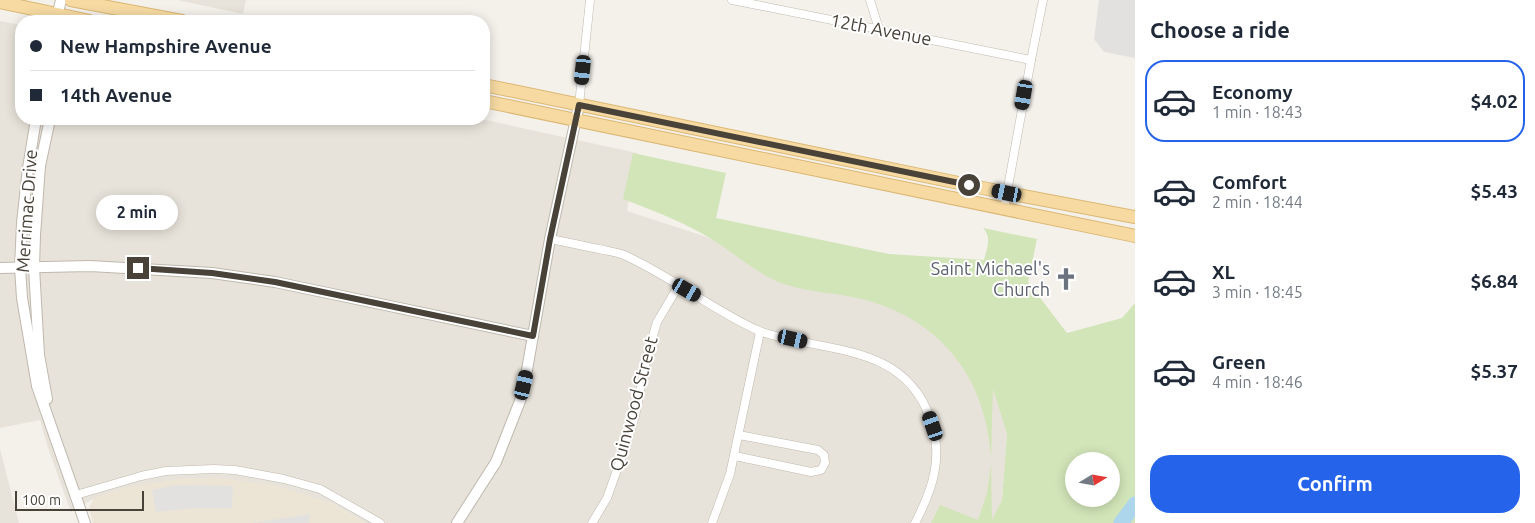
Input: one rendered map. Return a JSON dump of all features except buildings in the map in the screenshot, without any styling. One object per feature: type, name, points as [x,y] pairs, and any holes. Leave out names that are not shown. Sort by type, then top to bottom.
[{"type":"main road","points":[[74,0],[151,15]]},
{"type":"main road","points":[[0,2],[46,15]]},
{"type":"main road","points":[[490,85],[1007,193],[1135,217]]},
{"type":"main road","points":[[490,102],[1135,236]]},
{"type":"street","points":[[58,15],[60,0]]},
{"type":"street","points":[[72,15],[74,0]]},
{"type":"street","points":[[457,523],[496,462],[520,401],[550,239],[577,119],[590,0]]},
{"type":"street","name":"12th Avenue","points":[[732,0],[1031,60]]},
{"type":"street","points":[[870,0],[878,29]]},
{"type":"street","points":[[1004,209],[1043,0]]},
{"type":"street","name":"Merrimac Drive","points":[[35,125],[22,223],[20,267],[22,298],[37,386],[85,523]]},
{"type":"street","name":"Merrimac Drive","points":[[49,125],[40,166],[34,235],[34,267],[40,355],[50,419]]},
{"type":"street","points":[[550,239],[623,254],[760,332],[867,357],[882,362],[896,370],[910,383],[926,407],[933,426],[937,454],[935,476],[929,495],[915,523]]},
{"type":"street","points":[[0,268],[144,268],[221,274],[275,282],[533,336]]},
{"type":"street","name":"Quinwood Street","points":[[592,523],[606,498],[627,442],[657,322],[679,285]]},
{"type":"street","points":[[712,523],[735,456],[760,332]]},
{"type":"street","points":[[735,456],[811,472],[821,470],[825,463],[824,455],[818,450],[739,435]]},
{"type":"street","points":[[76,496],[140,476],[166,471],[235,470],[284,479],[320,489],[380,523]]},
{"type":"shaded area","points":[[177,0],[246,0],[243,14]]},
{"type":"shaded area","points":[[1099,0],[1135,0],[1135,58],[1104,52],[1094,39]]},
{"type":"shaded area","points":[[0,21],[15,24],[15,125],[490,125],[490,121],[637,153],[627,211],[704,236],[769,263],[908,302],[992,384],[1007,434],[1002,500],[991,523],[365,523],[331,503],[223,478],[93,499],[71,512],[40,420],[0,428]]},
{"type":"shaded area","points":[[0,449],[19,523],[0,523]]},
{"type":"shaded area","points":[[223,478],[277,486],[331,503],[365,523],[93,523],[89,508],[93,499],[123,488],[178,479]]},
{"type":"shaded area","points":[[177,485],[233,486],[232,508],[195,508],[156,512],[152,490]]},
{"type":"shaded area","points":[[310,514],[309,523],[253,523]]},
{"type":"green space","points":[[633,153],[726,173],[716,218],[889,254],[984,260],[988,239],[983,228],[1037,239],[1028,282],[1067,333],[1122,318],[1135,303],[1135,523],[931,523],[940,505],[978,520],[987,493],[991,464],[992,520],[1002,500],[1007,434],[993,389],[991,458],[987,429],[980,403],[970,379],[956,358],[938,339],[917,323],[893,310],[866,300],[797,288],[777,281],[758,271],[702,234],[669,217],[623,199]]},
{"type":"waterway","points":[[1121,523],[1135,504]]},
{"type":"place","name":"Saint Michael's Church","points":[[1066,279]]},
{"type":"route","points":[[138,268],[212,273],[275,282],[533,336],[550,239],[579,105],[969,185]]}]
